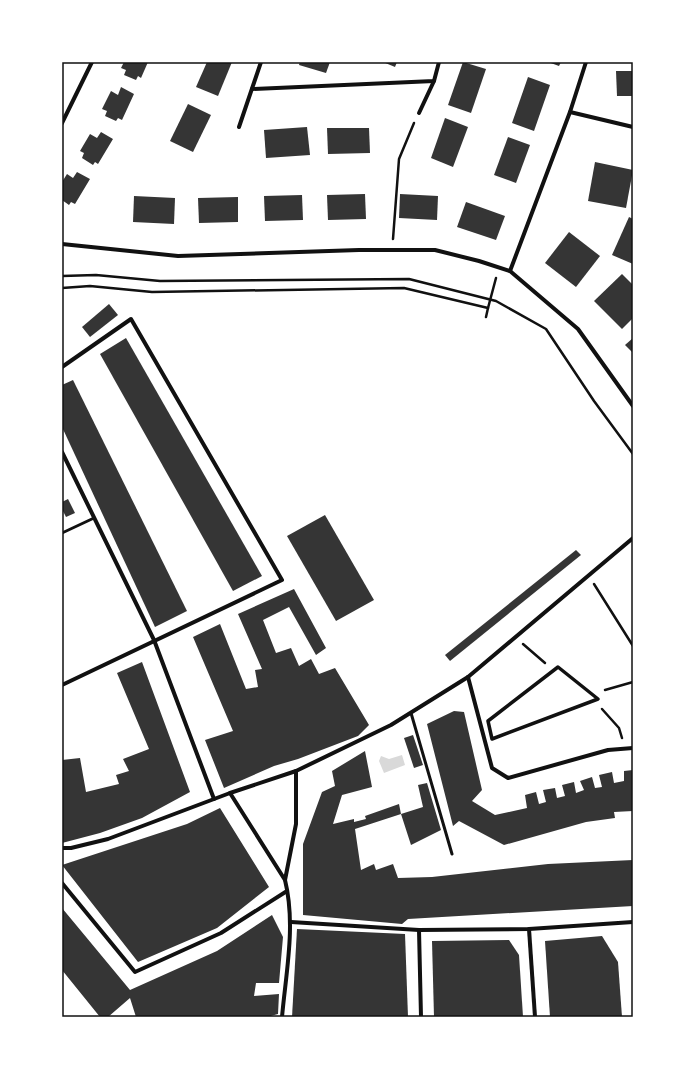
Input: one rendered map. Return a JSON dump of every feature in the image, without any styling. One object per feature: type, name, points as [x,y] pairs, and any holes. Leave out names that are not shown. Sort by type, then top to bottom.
[{"type":"street","points":[[62,123],[92,62]]},
{"type":"street","points":[[239,127],[261,62]]},
{"type":"street","points":[[419,114],[434,81],[439,62]]},
{"type":"street","points":[[510,271],[570,112],[586,62]]},
{"type":"street","points":[[252,89],[434,81]]},
{"type":"street","points":[[570,112],[633,127]]},
{"type":"street","points":[[62,244],[178,256],[392,249],[435,250],[499,267],[510,271],[578,329],[633,406]]},
{"type":"street","points":[[62,367],[131,319],[282,580],[62,685]]},
{"type":"street","points":[[62,452],[154,640],[214,799]]},
{"type":"street","points":[[62,848],[71,848],[108,839],[230,793],[296,771],[391,725],[468,677],[633,538]]},
{"type":"street","points":[[558,666],[590,694],[598,699],[492,739],[488,721],[558,666]]},
{"type":"street","points":[[468,677],[492,768],[508,778],[608,750],[633,748]]},
{"type":"street","points":[[285,880],[296,824],[296,771]]},
{"type":"street","points":[[230,793],[285,880],[288,891],[291,922],[282,1017]]},
{"type":"street","points":[[62,883],[135,972],[221,933],[288,891]]},
{"type":"street","points":[[291,922],[419,930],[529,929],[633,922]]},
{"type":"street","points":[[529,929],[535,1017]]},
{"type":"street","points":[[419,930],[421,1017]]},
{"type":"lane","points":[[62,533],[94,518]]},
{"type":"lane","points":[[411,713],[452,854]]},
{"type":"path","points":[[392,249],[398,159],[419,114]]},
{"type":"path","points":[[486,317],[499,267]]},
{"type":"path","points":[[62,276],[96,275],[160,281],[409,279],[496,301],[546,329],[594,401],[633,454]]},
{"type":"path","points":[[62,288],[90,286],[152,292],[404,288],[488,308]]},
{"type":"path","points":[[589,575],[633,646]]},
{"type":"path","points":[[590,694],[633,682]]},
{"type":"path","points":[[598,706],[619,728],[625,749]]},
{"type":"shaded area","points":[[402,755],[405,765],[384,773],[379,761],[381,756],[389,759]]},
{"type":"building","points":[[124,62],[148,62],[141,78],[138,76],[136,80],[124,75],[126,70],[121,68]]},
{"type":"building","points":[[207,62],[232,62],[218,96],[196,87]]},
{"type":"building","points":[[300,62],[330,62],[326,73],[299,65]]},
{"type":"building","points":[[383,62],[397,62],[395,67]]},
{"type":"building","points":[[463,62],[486,69],[471,113],[448,105]]},
{"type":"building","points":[[548,62],[561,62],[559,66]]},
{"type":"building","points":[[616,71],[633,71],[633,96],[617,96]]},
{"type":"building","points":[[528,77],[550,85],[534,131],[512,123]]},
{"type":"building","points":[[121,87],[134,94],[122,120],[118,118],[116,121],[105,116],[107,111],[102,109],[111,91],[118,95]]},
{"type":"building","points":[[188,104],[211,115],[193,152],[170,141]]},
{"type":"building","points":[[445,118],[468,127],[453,167],[431,158]]},
{"type":"building","points":[[307,127],[310,155],[266,158],[264,130]]},
{"type":"building","points":[[327,128],[369,128],[370,153],[328,154]]},
{"type":"building","points":[[101,132],[113,139],[98,164],[95,162],[93,165],[82,158],[84,153],[80,151],[90,134],[97,138]]},
{"type":"building","points":[[508,137],[530,145],[516,183],[494,175]]},
{"type":"building","points":[[595,162],[633,170],[626,208],[588,201]]},
{"type":"building","points":[[77,172],[90,179],[75,204],[71,202],[69,205],[62,200],[62,182],[67,174],[73,178]]},
{"type":"building","points":[[365,194],[366,219],[328,220],[327,195]]},
{"type":"building","points":[[400,194],[438,196],[437,220],[399,218]]},
{"type":"building","points":[[302,195],[303,220],[265,221],[264,196]]},
{"type":"building","points":[[134,196],[175,198],[174,224],[133,222]]},
{"type":"building","points":[[238,197],[238,222],[199,223],[198,198]]},
{"type":"building","points":[[466,202],[505,216],[496,240],[457,227]]},
{"type":"building","points":[[629,217],[633,219],[633,264],[612,255]]},
{"type":"building","points":[[569,232],[600,256],[576,287],[545,263]]},
{"type":"building","points":[[622,274],[633,285],[633,318],[622,329],[594,301]]},
{"type":"building","points":[[109,304],[118,315],[90,337],[82,327]]},
{"type":"building","points":[[126,338],[262,576],[233,591],[100,354]]},
{"type":"building","points":[[633,338],[633,353],[625,345]]},
{"type":"building","points":[[73,380],[187,611],[155,627],[62,427],[62,385]]},
{"type":"building","points":[[68,499],[75,513],[66,517],[62,509],[62,502]]},
{"type":"building","points":[[325,515],[374,600],[336,621],[287,536]]},
{"type":"building","points":[[576,550],[581,555],[450,661],[445,655]]},
{"type":"building","points":[[294,589],[326,648],[316,655],[289,607],[263,620],[276,653],[291,648],[299,666],[311,659],[319,674],[335,668],[369,725],[358,736],[298,759],[274,766],[224,788],[205,740],[233,731],[193,637],[220,624],[246,689],[258,687],[255,670],[262,669],[238,614]]},
{"type":"building","points":[[142,662],[190,792],[142,818],[100,833],[62,843],[62,760],[80,758],[86,792],[119,784],[116,775],[129,771],[123,759],[149,749],[117,673]]},
{"type":"building","points":[[454,711],[464,712],[482,790],[472,801],[495,815],[527,808],[525,795],[536,792],[539,804],[546,802],[543,790],[555,788],[557,798],[565,796],[562,785],[574,782],[576,793],[584,790],[580,781],[592,777],[595,788],[602,787],[599,775],[612,772],[614,783],[624,781],[624,771],[633,770],[633,811],[614,812],[615,818],[586,822],[504,845],[459,821],[453,826],[427,724]]},
{"type":"building","points":[[413,735],[423,765],[414,768],[404,738]]},
{"type":"building","points":[[365,751],[372,787],[342,795],[333,824],[354,819],[354,822],[366,819],[365,816],[399,804],[401,814],[355,829],[361,870],[374,864],[376,870],[393,864],[398,878],[432,877],[548,864],[633,860],[633,906],[408,919],[402,924],[303,915],[303,844],[322,792],[335,786],[332,771]]},
{"type":"building","points":[[427,783],[441,830],[411,845],[401,814],[423,807],[418,785]]},
{"type":"building","points":[[220,808],[269,887],[217,928],[138,962],[62,865],[187,824]]},
{"type":"building","points":[[62,908],[130,990],[217,951],[272,915],[283,937],[279,983],[256,983],[254,996],[279,994],[278,1014],[267,1017],[136,1017],[130,998],[108,1017],[100,1017],[62,970]]},
{"type":"building","points":[[297,929],[405,934],[408,1017],[292,1017]]},
{"type":"building","points":[[602,936],[618,962],[622,1017],[550,1017],[545,941]]},
{"type":"building","points":[[509,940],[519,955],[523,1017],[434,1017],[432,941]]}]
